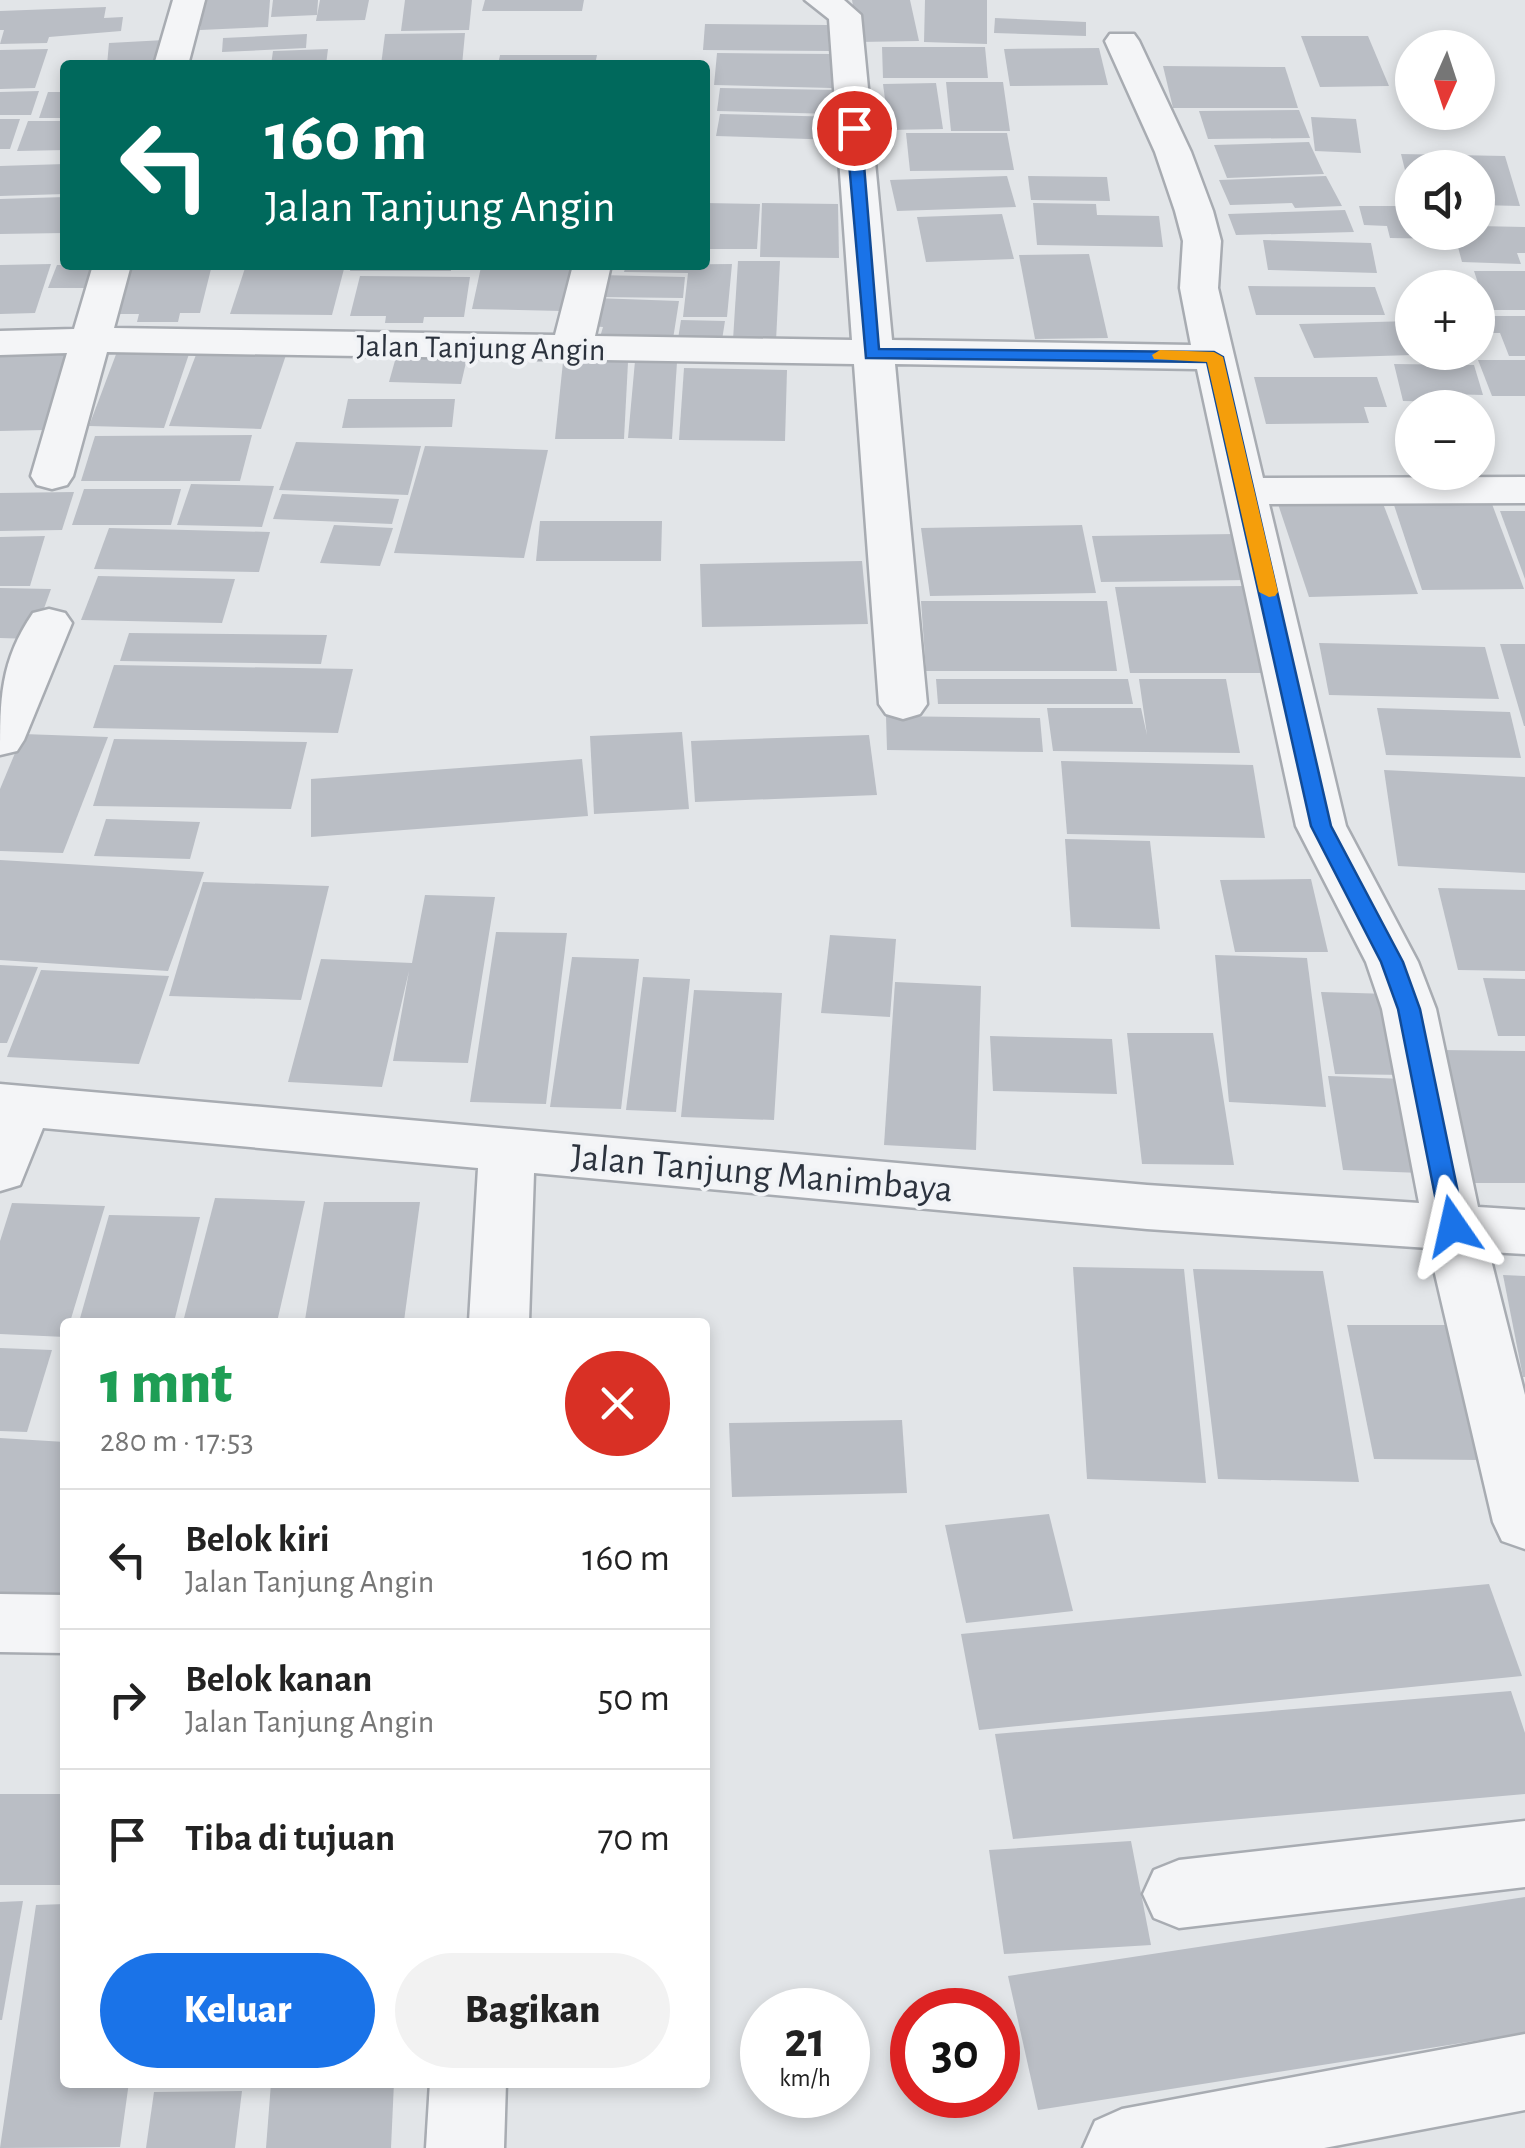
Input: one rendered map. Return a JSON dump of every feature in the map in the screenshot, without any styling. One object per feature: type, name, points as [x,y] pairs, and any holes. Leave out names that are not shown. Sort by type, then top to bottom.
[{"type":"street","points":[[172,60],[189,0]]},
{"type":"street","points":[[821,0],[845,15],[904,704]]},
{"type":"street","points":[[1122,41],[1173,152],[1194,211],[1202,241],[1199,288],[1321,826],[1392,962],[1409,1009],[1453,1226],[1525,1522]]},
{"type":"street","points":[[52,476],[111,270]]},
{"type":"street","points":[[572,348],[591,270]]},
{"type":"street","name":"Jalan Tanjung Angin","points":[[0,343],[91,340],[1214,357]]},
{"type":"street","points":[[1246,491],[1525,490]]},
{"type":"street","points":[[2,728],[48,623]]},
{"type":"street","points":[[0,1170],[12,1105]]},
{"type":"street","name":"Jalan Tanjung Manimbaya","points":[[12,1105],[1146,1207],[1525,1232]]},
{"type":"street","points":[[500,1318],[506,1149]]},
{"type":"street","points":[[0,1623],[60,1624]]},
{"type":"street","points":[[1180,1894],[1525,1854]]},
{"type":"street","points":[[1122,2148],[1525,2072]]},
{"type":"street","points":[[466,2148],[468,2088]]},
{"type":"building","points":[[204,0],[270,0],[268,27],[200,30]]},
{"type":"building","points":[[273,0],[318,0],[317,15],[271,17]]},
{"type":"building","points":[[320,0],[369,0],[365,20],[316,21]]},
{"type":"building","points":[[405,0],[472,0],[469,30],[401,31]]},
{"type":"building","points":[[485,0],[584,0],[582,11],[482,11]]},
{"type":"building","points":[[852,0],[910,0],[919,41],[859,42]]},
{"type":"building","points":[[925,0],[987,0],[987,44],[924,42]]},
{"type":"building","points":[[106,7],[104,18],[123,17],[121,31],[49,37],[47,43],[0,44],[4,30],[0,30],[0,11]]},
{"type":"building","points":[[995,18],[1086,22],[1086,36],[994,33]]},
{"type":"building","points":[[705,24],[828,25],[829,51],[703,50]]},
{"type":"building","points":[[465,33],[462,60],[382,60],[385,34]]},
{"type":"building","points":[[307,34],[306,48],[222,52],[223,38]]},
{"type":"building","points":[[1301,36],[1368,36],[1389,86],[1320,87]]},
{"type":"building","points":[[165,40],[164,60],[107,60],[109,43]]},
{"type":"building","points":[[882,47],[985,47],[988,78],[883,78]]},
{"type":"building","points":[[1099,48],[1108,85],[1010,86],[1004,49]]},
{"type":"building","points":[[48,49],[35,88],[0,89],[0,50]]},
{"type":"building","points":[[328,49],[327,60],[272,60],[273,51]]},
{"type":"building","points":[[717,53],[834,54],[832,88],[714,85]]},
{"type":"building","points":[[500,55],[597,55],[596,60],[499,60]]},
{"type":"building","points":[[1163,66],[1285,67],[1298,108],[1173,108]]},
{"type":"building","points":[[946,82],[1003,82],[1010,131],[951,131]]},
{"type":"building","points":[[936,83],[943,129],[889,130],[883,84]]},
{"type":"building","points":[[720,88],[839,90],[837,114],[717,111]]},
{"type":"building","points":[[39,91],[31,115],[0,115],[0,92]]},
{"type":"building","points":[[48,92],[60,92],[60,118],[39,118]]},
{"type":"building","points":[[1299,110],[1310,138],[1208,139],[1199,111]]},
{"type":"building","points":[[720,114],[841,117],[839,140],[716,136]]},
{"type":"building","points":[[1311,117],[1356,119],[1361,153],[1315,151]]},
{"type":"building","points":[[0,119],[20,119],[10,149],[0,149]]},
{"type":"building","points":[[28,121],[60,121],[60,150],[17,151]]},
{"type":"building","points":[[906,133],[1007,133],[1014,170],[910,171]]},
{"type":"building","points":[[1309,142],[1324,174],[1227,178],[1214,145]]},
{"type":"building","points":[[1495,156],[1505,156],[1520,206],[1495,205]]},
{"type":"building","points":[[60,164],[60,194],[0,196],[0,166]]},
{"type":"building","points":[[1007,176],[1016,207],[897,211],[890,180]]},
{"type":"building","points":[[1028,176],[1107,177],[1110,201],[1031,200]]},
{"type":"building","points":[[1326,176],[1342,206],[1230,205],[1219,180]]},
{"type":"building","points":[[60,197],[60,233],[0,234],[0,199]]},
{"type":"building","points":[[710,203],[760,204],[757,249],[710,249]]},
{"type":"building","points":[[762,203],[838,204],[839,258],[760,257]]},
{"type":"building","points":[[1033,203],[1096,204],[1097,215],[1159,216],[1163,247],[1037,245]]},
{"type":"building","points":[[1359,206],[1395,206],[1395,238],[1390,238],[1387,226],[1364,225]]},
{"type":"building","points":[[1345,210],[1354,232],[1236,235],[1228,214]]},
{"type":"building","points":[[1002,214],[1014,259],[926,262],[917,217]]},
{"type":"building","points":[[1495,226],[1525,227],[1525,253],[1517,253],[1521,264],[1462,262],[1459,250],[1495,250]]},
{"type":"building","points":[[1263,240],[1371,243],[1377,273],[1268,270]]},
{"type":"building","points":[[1089,254],[1108,338],[1035,339],[1019,255]]},
{"type":"building","points":[[738,261],[780,261],[776,341],[733,340]]},
{"type":"building","points":[[51,264],[35,313],[0,314],[0,265]]},
{"type":"building","points":[[710,264],[732,264],[727,317],[683,317],[688,273],[624,272],[710,270]]},
{"type":"building","points":[[57,265],[60,270],[90,270],[84,288],[48,288]]},
{"type":"building","points":[[120,270],[211,270],[200,313],[180,313],[178,322],[137,322],[139,314],[107,314]]},
{"type":"building","points":[[244,270],[344,270],[332,315],[230,314]]},
{"type":"building","points":[[350,270],[451,270],[451,271]]},
{"type":"building","points":[[480,270],[570,270],[562,311],[472,309]]},
{"type":"building","points":[[1495,271],[1525,271],[1525,310],[1495,310]]},
{"type":"building","points":[[599,275],[685,277],[683,298],[596,297]]},
{"type":"building","points":[[360,276],[470,277],[464,317],[424,317],[423,323],[385,323],[386,316],[350,316]]},
{"type":"building","points":[[1248,286],[1375,287],[1385,315],[1256,315]]},
{"type":"building","points":[[595,298],[679,301],[673,339],[600,337],[603,327],[590,326]]},
{"type":"building","points":[[1495,316],[1525,316],[1525,356],[1509,356],[1500,333],[1495,333]]},
{"type":"building","points":[[681,320],[725,321],[722,340],[678,339]]},
{"type":"building","points":[[1395,321],[1395,356],[1314,358],[1299,324]]},
{"type":"building","points":[[118,349],[190,351],[164,428],[89,426]]},
{"type":"building","points":[[197,352],[286,355],[261,429],[169,426]]},
{"type":"building","points":[[65,355],[45,430],[0,431],[0,356]]},
{"type":"building","points":[[396,357],[467,358],[461,384],[389,382]]},
{"type":"building","points":[[1495,360],[1525,360],[1525,396],[1495,396],[1495,390],[1490,390],[1482,370],[1495,370]]},
{"type":"building","points":[[635,361],[677,362],[672,439],[628,438]]},
{"type":"building","points":[[563,362],[628,362],[624,439],[555,439]]},
{"type":"building","points":[[684,368],[787,370],[785,441],[679,440]]},
{"type":"building","points":[[1395,370],[1476,370],[1482,390],[1400,390]]},
{"type":"building","points":[[1254,377],[1377,377],[1387,407],[1364,407],[1369,423],[1266,424]]},
{"type":"building","points":[[348,399],[455,399],[452,427],[342,428]]},
{"type":"building","points":[[252,435],[240,481],[81,481],[95,436]]},
{"type":"building","points":[[296,442],[421,446],[408,495],[279,490]]},
{"type":"building","points":[[425,446],[548,450],[524,558],[394,553]]},
{"type":"building","points":[[191,484],[274,486],[262,527],[177,525]]},
{"type":"building","points":[[84,489],[181,489],[171,525],[72,525]]},
{"type":"building","points":[[74,492],[62,530],[0,531],[0,493]]},
{"type":"building","points":[[282,494],[399,499],[392,524],[273,519]]},
{"type":"building","points":[[1382,501],[1418,594],[1309,597],[1278,504]]},
{"type":"building","points":[[1492,504],[1524,589],[1422,590],[1394,505]]},
{"type":"building","points":[[1500,511],[1525,511],[1525,579]]},
{"type":"building","points":[[540,521],[662,521],[661,561],[536,561]]},
{"type":"building","points":[[334,525],[393,528],[380,566],[320,563]]},
{"type":"building","points":[[1082,525],[1096,593],[930,596],[921,528]]},
{"type":"building","points":[[109,528],[270,532],[259,572],[94,569]]},
{"type":"building","points":[[1235,534],[1248,580],[1101,582],[1092,536]]},
{"type":"building","points":[[45,536],[30,586],[0,586],[0,537]]},
{"type":"building","points":[[862,561],[868,624],[702,627],[700,564]]},
{"type":"building","points":[[98,576],[235,579],[222,623],[81,620]]},
{"type":"building","points":[[1246,586],[1267,673],[1130,673],[1115,587]]},
{"type":"building","points":[[0,588],[51,589],[33,639],[0,638]]},
{"type":"building","points":[[921,601],[1107,601],[1117,671],[926,671]]},
{"type":"building","points":[[129,633],[327,635],[321,664],[120,661]]},
{"type":"building","points":[[1319,643],[1485,647],[1499,699],[1329,695]]},
{"type":"building","points":[[1500,644],[1525,644],[1525,726],[1524,726]]},
{"type":"building","points":[[114,665],[353,669],[338,733],[93,728]]},
{"type":"building","points":[[936,679],[1128,679],[1133,704],[938,704]]},
{"type":"building","points":[[1139,679],[1226,679],[1240,753],[1053,751],[1047,708],[1141,708],[1147,735]]},
{"type":"building","points":[[1377,708],[1510,712],[1521,758],[1386,755]]},
{"type":"building","points":[[886,716],[1040,718],[1043,752],[887,750]]},
{"type":"building","points":[[682,732],[689,809],[594,814],[590,736]]},
{"type":"building","points":[[23,734],[108,737],[63,853],[0,851],[0,789]]},
{"type":"building","points":[[869,735],[877,795],[695,802],[691,741]]},
{"type":"building","points":[[114,739],[307,742],[291,809],[93,806]]},
{"type":"building","points":[[582,759],[588,816],[311,837],[311,779]]},
{"type":"building","points":[[1061,761],[1253,765],[1265,838],[1067,834]]},
{"type":"building","points":[[1384,770],[1525,777],[1525,873],[1398,866]]},
{"type":"building","points":[[106,819],[200,822],[190,859],[94,856]]},
{"type":"building","points":[[1065,839],[1150,841],[1160,929],[1071,927]]},
{"type":"building","points":[[0,860],[204,872],[168,971],[0,960]]},
{"type":"building","points":[[1311,879],[1328,952],[1235,952],[1220,880]]},
{"type":"building","points":[[203,882],[329,886],[301,1000],[169,996]]},
{"type":"building","points":[[1438,888],[1525,890],[1525,971],[1458,970]]},
{"type":"building","points":[[425,895],[495,897],[468,1063],[393,1061],[409,971],[382,1087],[288,1082],[321,959],[412,963]]},
{"type":"building","points":[[496,932],[567,933],[546,1104],[470,1102]]},
{"type":"building","points":[[830,935],[896,939],[890,1017],[821,1013]]},
{"type":"building","points":[[1215,955],[1307,958],[1326,1107],[1229,1102]]},
{"type":"building","points":[[572,957],[639,959],[621,1109],[550,1107]]},
{"type":"building","points":[[0,965],[38,967],[7,1043],[0,1043]]},
{"type":"building","points":[[41,970],[169,976],[139,1064],[7,1057]]},
{"type":"building","points":[[643,977],[690,979],[676,1112],[626,1110]]},
{"type":"building","points":[[1483,978],[1525,979],[1525,1036],[1498,1036]]},
{"type":"building","points":[[895,982],[981,986],[976,1150],[884,1145]]},
{"type":"building","points":[[694,990],[782,993],[774,1120],[681,1117]]},
{"type":"building","points":[[1321,992],[1390,994],[1406,1075],[1335,1074]]},
{"type":"building","points":[[1127,1033],[1213,1033],[1234,1165],[1142,1164]]},
{"type":"building","points":[[990,1036],[1112,1039],[1117,1094],[993,1091]]},
{"type":"building","points":[[1440,1050],[1525,1051],[1525,1183],[1472,1183]]},
{"type":"building","points":[[1328,1076],[1404,1079],[1421,1173],[1343,1170]]},
{"type":"building","points":[[215,1198],[305,1201],[278,1318],[184,1318]]},
{"type":"building","points":[[324,1202],[420,1202],[404,1318],[305,1318]]},
{"type":"building","points":[[12,1203],[105,1206],[71,1318],[60,1318],[60,1337],[0,1334],[0,1241]]},
{"type":"building","points":[[109,1215],[200,1217],[175,1318],[80,1318]]},
{"type":"building","points":[[1073,1267],[1184,1269],[1206,1483],[1087,1479]]},
{"type":"building","points":[[1193,1269],[1323,1271],[1359,1482],[1218,1479]]},
{"type":"building","points":[[1503,1275],[1525,1276],[1525,1377],[1523,1377]]},
{"type":"building","points":[[1347,1325],[1451,1325],[1482,1460],[1374,1459]]},
{"type":"building","points":[[0,1348],[52,1350],[27,1432],[0,1431]]},
{"type":"building","points":[[902,1420],[907,1493],[732,1497],[729,1423]]},
{"type":"building","points":[[0,1438],[60,1442],[60,1600],[0,1596]]},
{"type":"building","points":[[1049,1514],[1073,1611],[966,1623],[945,1525]]},
{"type":"building","points":[[1489,1584],[1522,1676],[979,1730],[961,1634]]},
{"type":"building","points":[[1511,1691],[1525,1733],[1525,1794],[1013,1839],[995,1734]]},
{"type":"building","points":[[0,1794],[60,1794],[60,1885],[0,1885]]},
{"type":"building","points":[[1131,1841],[1151,1945],[1004,1954],[989,1850]]},
{"type":"building","points":[[1525,1897],[1525,2033],[1038,2110],[1020,2030],[1020,1988],[1011,1988],[1008,1976]]},
{"type":"building","points":[[23,1901],[2,2020],[0,2020],[0,1902]]},
{"type":"building","points":[[60,1904],[60,2088],[128,2088],[120,2147],[0,2148],[36,1905]]},
{"type":"building","points":[[271,2088],[394,2088],[391,2148],[266,2148]]},
{"type":"building","points":[[242,2091],[235,2148],[146,2148],[154,2092]]},
{"type":"slow traffic","points":[[1160,355],[1214,357],[1269,592]]},
{"type":"route","points":[[854,128],[872,354],[1104,353],[1214,357],[1321,826],[1392,962],[1409,1009],[1453,1226]]}]
